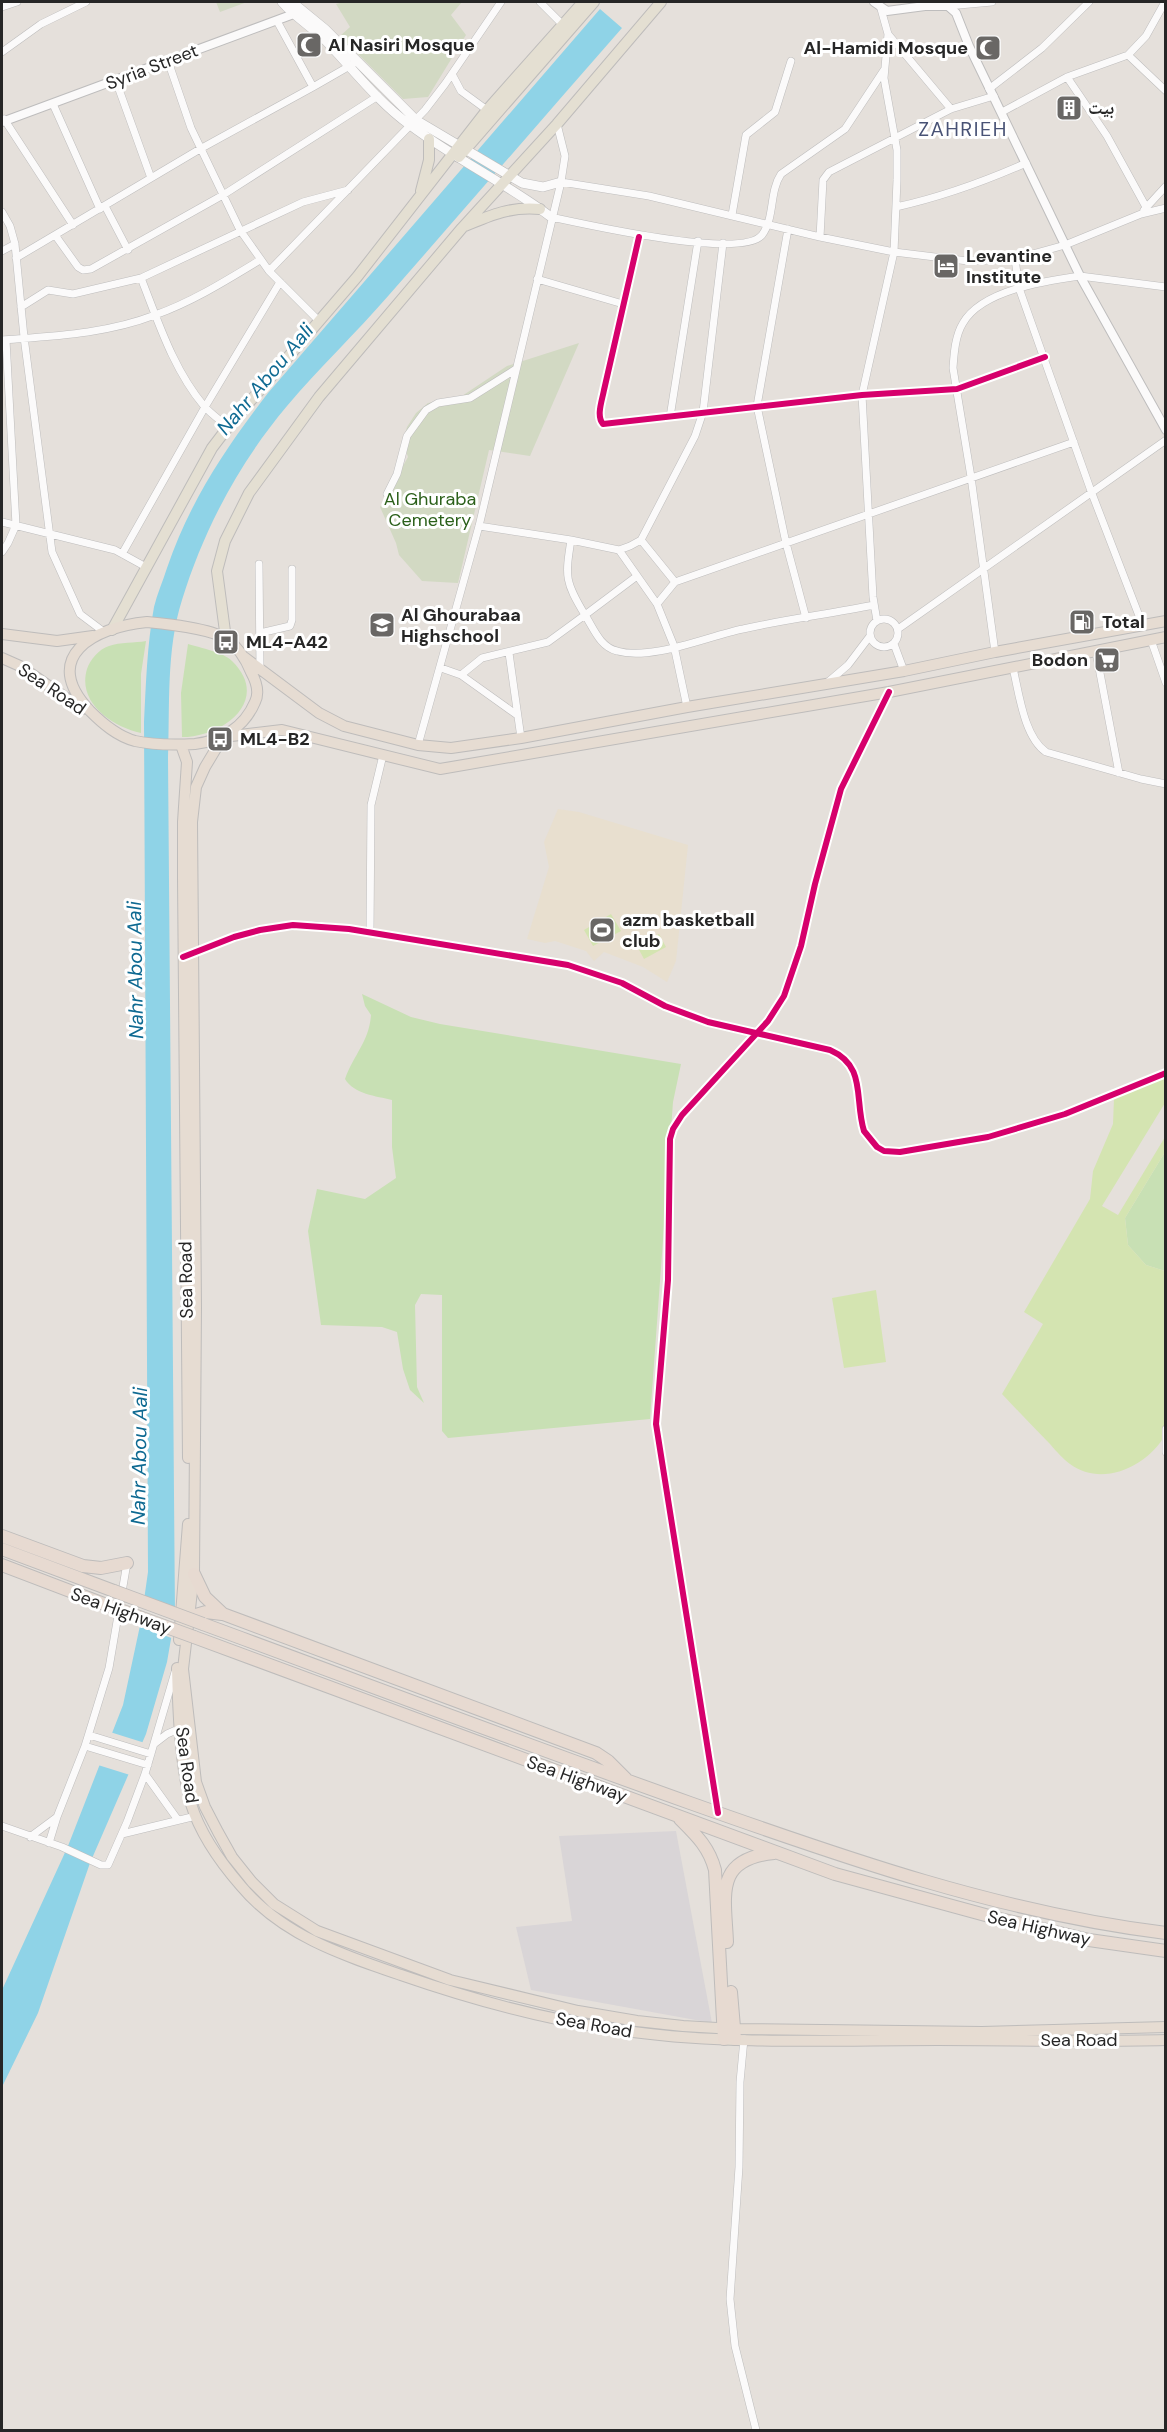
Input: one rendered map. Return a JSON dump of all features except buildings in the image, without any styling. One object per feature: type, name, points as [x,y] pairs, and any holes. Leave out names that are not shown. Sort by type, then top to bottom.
[{"type":"highway","points":[[1166,621],[824,686],[687,706],[451,748],[418,745],[344,726],[319,713],[244,657],[226,639],[187,626],[147,622],[127,624],[103,632],[78,650],[71,660],[70,677],[79,699],[101,723],[117,734],[135,741],[181,745],[282,730],[440,769],[889,692],[1166,637]]},
{"type":"highway","name":"Sea Road","points":[[2,634],[57,640],[103,632]]},
{"type":"highway","points":[[224,737],[247,718],[257,697],[256,682],[244,657]]},
{"type":"highway","name":"Sea Road","points":[[2,658],[20,666],[56,689],[101,723]]},
{"type":"highway","name":"Sea Road","points":[[185,1620],[189,1506],[188,955],[192,822],[196,787],[224,737]]},
{"type":"highway","points":[[515,757],[517,738]]},
{"type":"highway","name":"Sea Road","points":[[181,745],[187,762],[183,822],[196,1295],[194,1574],[180,1663],[186,1781],[196,1816],[222,1862],[255,1894],[317,1931],[468,1986],[613,2017],[732,2035],[1166,2040]]},
{"type":"highway","points":[[2,1536],[83,1566],[101,1568],[127,1563]]},
{"type":"highway","name":"Sea Highway","points":[[2,1549],[542,1750],[877,1867],[1005,1904],[1094,1922],[1166,1933]]},
{"type":"highway","name":"Sea Highway","points":[[2,1565],[846,1877],[1089,1940],[1166,1951]]},
{"type":"highway","points":[[194,1574],[205,1597],[223,1614]]},
{"type":"highway","points":[[185,1620],[206,1612],[223,1614],[596,1754],[608,1761],[627,1780]]},
{"type":"highway","name":"Sea Road","points":[[185,1727],[196,1782],[205,1807],[255,1894]]},
{"type":"highway","points":[[674,1814],[706,1846],[713,1863],[732,2035]]},
{"type":"highway","points":[[732,2035],[725,1886],[729,1874],[738,1863],[758,1854],[778,1852]]},
{"type":"highway","name":"Sea Road","points":[[732,2035],[993,2032],[1166,2027]]},
{"type":"main road","points":[[282,2],[325,29],[378,96],[413,123],[501,176],[551,217]]},
{"type":"main road","points":[[292,2],[298,13]]},
{"type":"main road","points":[[462,153],[487,110],[583,2]]},
{"type":"main road","points":[[103,632],[146,567],[213,448],[228,426],[357,277],[419,199],[594,2]]},
{"type":"main road","points":[[226,639],[217,571],[225,541],[249,493],[319,397],[462,228],[501,176],[557,124],[661,2]]},
{"type":"main road","points":[[353,64],[429,139],[462,153]]},
{"type":"main road","points":[[419,199],[429,160],[429,139]]},
{"type":"main road","points":[[501,176],[536,187],[550,187],[561,182]]},
{"type":"main road","points":[[462,228],[508,209],[540,209]]},
{"type":"street","points":[[2,7],[16,2]]},
{"type":"street","points":[[2,52],[41,24],[86,2]]},
{"type":"street","points":[[269,271],[413,123],[452,74],[501,2]]},
{"type":"street","points":[[540,2],[562,24]]},
{"type":"street","points":[[874,2],[881,9],[888,34],[884,70],[897,150],[894,252],[862,395],[868,516],[877,621]]},
{"type":"street","points":[[881,9],[892,11],[925,6],[993,2]]},
{"type":"street","points":[[820,237],[825,176],[833,169],[951,109],[991,92],[1042,48],[1089,2]]},
{"type":"street","points":[[1002,112],[1067,77],[1128,55],[1146,36],[1165,2]]},
{"type":"street","points":[[948,6],[956,13],[991,92],[1080,276],[1166,430]]},
{"type":"street","name":"Syria Street","points":[[3,120],[53,104],[298,13]]},
{"type":"street","points":[[277,21],[313,87]]},
{"type":"street","points":[[888,34],[951,109]]},
{"type":"street","points":[[1128,55],[1166,91]]},
{"type":"street","points":[[168,61],[200,149],[240,230],[269,271],[319,321]]},
{"type":"street","points":[[732,215],[746,135],[775,112],[791,61]]},
{"type":"street","points":[[16,258],[200,149],[353,64]]},
{"type":"street","points":[[551,217],[639,237],[723,243],[756,240],[767,224],[776,184],[781,174],[845,129],[884,70]]},
{"type":"street","points":[[452,74],[461,91],[487,110]]},
{"type":"street","points":[[1067,77],[1107,136],[1146,207]]},
{"type":"street","points":[[116,81],[151,178]]},
{"type":"street","points":[[55,235],[78,267],[83,270],[91,269],[223,195],[378,96]]},
{"type":"street","points":[[53,104],[103,208],[128,250]]},
{"type":"street","points":[[3,120],[73,225]]},
{"type":"street","points":[[418,745],[479,526],[561,182],[565,156],[557,124]]},
{"type":"street","points":[[896,207],[932,199],[977,184],[1026,163]]},
{"type":"street","points":[[561,182],[649,196],[820,237],[894,252],[968,261],[1015,259],[1065,245],[1141,214],[1166,208]]},
{"type":"street","points":[[1141,214],[1166,186]]},
{"type":"street","points":[[21,307],[48,290],[73,294],[141,278],[303,202],[348,190]]},
{"type":"street","points":[[2,212],[10,226],[15,244],[24,337],[52,552],[75,607],[103,632]]},
{"type":"street","points":[[788,229],[757,406],[786,543],[806,618]]},
{"type":"street","points":[[639,237],[604,390],[600,421],[606,425],[862,395],[957,389],[1045,357]]},
{"type":"street","points":[[670,417],[698,241]]},
{"type":"street","points":[[479,526],[619,550],[641,540],[695,436],[703,412],[723,243]]},
{"type":"street","points":[[2,251],[15,244]]},
{"type":"street","points":[[1015,259],[1019,288],[1091,491],[1143,626]]},
{"type":"street","points":[[2,552],[16,525],[4,340],[69,335],[123,325],[156,315],[260,260]]},
{"type":"street","points":[[995,652],[957,389],[954,355],[964,320],[975,309],[993,298],[1019,288],[1080,276],[1166,287]]},
{"type":"street","points":[[141,278],[174,357],[205,407],[228,426]]},
{"type":"street","points":[[537,279],[623,304]]},
{"type":"street","points":[[122,554],[205,407],[280,282]]},
{"type":"street","points":[[387,494],[397,474],[407,436],[426,410],[438,403],[470,398],[516,369]]},
{"type":"street","points":[[898,629],[1166,440]]},
{"type":"street","points":[[657,604],[675,582],[1074,442]]},
{"type":"street","points":[[2,522],[122,554],[146,567]]},
{"type":"street","points":[[571,540],[567,579],[570,590],[602,642],[618,652],[651,653],[743,629],[874,605]]},
{"type":"street","points":[[641,540],[675,582]]},
{"type":"street","points":[[619,550],[657,604],[674,646],[687,706]]},
{"type":"street","points":[[259,564],[260,669]]},
{"type":"street","points":[[260,633],[290,626],[292,569]]},
{"type":"street","points":[[461,675],[482,658],[548,642],[637,576]]},
{"type":"street","points":[[824,686],[849,665],[870,636],[871,627],[877,621],[890,620],[898,629],[898,637],[894,644],[882,648],[874,643],[870,636]]},
{"type":"street","points":[[1151,640],[1166,683]]},
{"type":"street","points":[[894,644],[904,671]]},
{"type":"street","points":[[1096,652],[1119,773]]},
{"type":"street","points":[[509,653],[517,715],[517,738]]},
{"type":"street","points":[[441,668],[461,675],[517,715]]},
{"type":"street","points":[[1013,668],[1029,728],[1037,746],[1046,752],[1166,784]]},
{"type":"street","points":[[718,1813],[657,1437],[656,1411],[668,1280],[670,1139],[682,1115],[777,1009],[789,984],[841,789],[889,692]]},
{"type":"street","points":[[370,932],[372,805],[383,755]]},
{"type":"street","points":[[188,955],[243,935],[293,925],[311,925],[370,932],[568,965],[622,983],[665,1006],[696,1017],[754,1034],[830,1050],[847,1060],[856,1078],[862,1124],[868,1138],[884,1151],[900,1152],[988,1137],[1054,1117],[1166,1073]]},
{"type":"street","points":[[1166,1429],[1166,1452]]},
{"type":"street","points":[[49,1843],[85,1746],[109,1668],[127,1563]]},
{"type":"street","points":[[2,1826],[62,1847],[96,1863],[108,1865],[145,1774],[147,1753],[154,1744],[180,1663]]},
{"type":"street","points":[[154,1744],[185,1727]]},
{"type":"street","points":[[88,1735],[147,1753]]},
{"type":"street","points":[[85,1746],[145,1764]]},
{"type":"street","points":[[145,1774],[178,1820]]},
{"type":"street","points":[[122,1834],[196,1816]]},
{"type":"street","points":[[30,1837],[57,1817]]},
{"type":"street","points":[[732,2035],[740,2082],[739,2167],[730,2299],[735,2346],[756,2430]]},
{"type":"shaded area","points":[[558,809],[579,812],[688,845],[676,961],[667,982],[643,967],[604,952],[594,961],[586,951],[555,941],[545,943],[527,939],[549,867],[544,842]]},
{"type":"shaded area","points":[[676,1831],[712,2023],[531,1990],[516,1927],[572,1921],[559,1836]]},
{"type":"green space","points":[[216,2],[247,2],[220,12]]},
{"type":"green space","points":[[343,2],[462,2],[451,15],[466,35],[428,97],[403,99],[340,36],[350,27],[336,4]]},
{"type":"green space","name":"Al Ghuraba Cemetery","points":[[579,343],[530,456],[489,450],[458,583],[422,581],[399,555],[380,507],[408,457],[403,442],[407,427],[416,413],[428,403],[459,398],[507,366]]},
{"type":"green space","points":[[146,641],[141,674],[141,733],[118,725],[99,711],[87,692],[85,681],[88,666],[95,655],[102,650],[118,644]]},
{"type":"green space","points":[[188,644],[223,655],[232,661],[243,675],[247,689],[245,702],[237,714],[226,723],[213,731],[182,737],[181,693]]},
{"type":"green space","name":"azm basketball club","points":[[611,914],[621,931],[593,946],[584,930]]},
{"type":"green space","points":[[659,934],[666,947],[644,959],[637,946]]},
{"type":"green space","points":[[362,994],[411,1017],[440,1024],[681,1064],[673,1102],[650,1419],[448,1438],[442,1431],[442,1295],[421,1294],[415,1305],[417,1387],[424,1403],[410,1390],[403,1369],[397,1332],[382,1327],[321,1325],[308,1231],[317,1189],[365,1199],[396,1178],[392,1147],[392,1100],[360,1091],[345,1079],[370,1024],[371,1015],[365,1006]]},
{"type":"green space","points":[[1165,1074],[1165,1103],[1102,1206],[1118,1215],[1165,1137],[1165,1152],[1125,1218],[1128,1245],[1146,1265],[1165,1271],[1165,1435],[1147,1456],[1136,1464],[1110,1474],[1096,1474],[1083,1471],[1067,1462],[1002,1394],[1043,1324],[1024,1312],[1090,1199],[1093,1171],[1113,1124],[1114,1098]]},
{"type":"green space","points":[[1165,1152],[1165,1271],[1146,1265],[1128,1245],[1125,1218]]},
{"type":"green space","points":[[876,1290],[886,1362],[844,1368],[832,1298]]},
{"type":"water","points":[[600,9],[622,28],[389,295],[287,406],[253,450],[212,522],[182,600],[171,658],[168,758],[175,1616],[167,1662],[146,1734],[90,1863],[38,2013],[2,2087],[2,1990],[68,1846],[123,1705],[141,1621],[148,1572],[144,722],[148,650],[155,602],[186,520],[223,455],[252,414]]},
{"type":"pier","points":[[141,1596],[178,1608],[174,1639],[137,1625]]},
{"type":"pier","points":[[110,1732],[145,1743],[130,1775],[98,1765]]},
{"type":"cycle path","points":[[639,237],[601,403],[600,417],[603,424],[862,395],[957,389],[1045,357]]},
{"type":"cycle path","points":[[718,1813],[656,1424],[668,1280],[670,1139],[682,1115],[768,1021],[784,996],[801,946],[841,789],[889,692]]},
{"type":"cycle path","points":[[183,957],[234,937],[293,925],[349,929],[568,965],[622,983],[665,1006],[708,1022],[830,1050],[842,1057],[850,1065],[857,1084],[864,1131],[877,1147],[884,1151],[900,1152],[988,1137],[1065,1114],[1166,1073]]},
{"type":"place","name":"Al Nasiri Mosque","points":[[309,45]]},
{"type":"place","name":"Al-Hamidi Mosque","points":[[988,48]]},
{"type":"place","name":"بيت","points":[[1069,108]]},
{"type":"place","name":"Levantine Institute","points":[[946,266]]},
{"type":"place","name":"Total","points":[[1082,622]]},
{"type":"place","name":"Al Ghourabaa Highschool","points":[[382,625]]},
{"type":"place","name":"ML4-A42","points":[[226,642]]},
{"type":"place","name":"Bodon","points":[[1107,660]]},
{"type":"place","name":"ML4-B2","points":[[220,739]]},
{"type":"place","name":"azm basketball club","points":[[602,930]]},
{"type":"district","name":"ZAHRIEH","points":[[963,129]]},
{"type":"water label","name":"Nahr Abou Aali","points":[[265,379]]},
{"type":"water label","name":"Nahr Abou Aali","points":[[135,970]]},
{"type":"water label","name":"Nahr Abou Aali","points":[[139,1456]]}]
